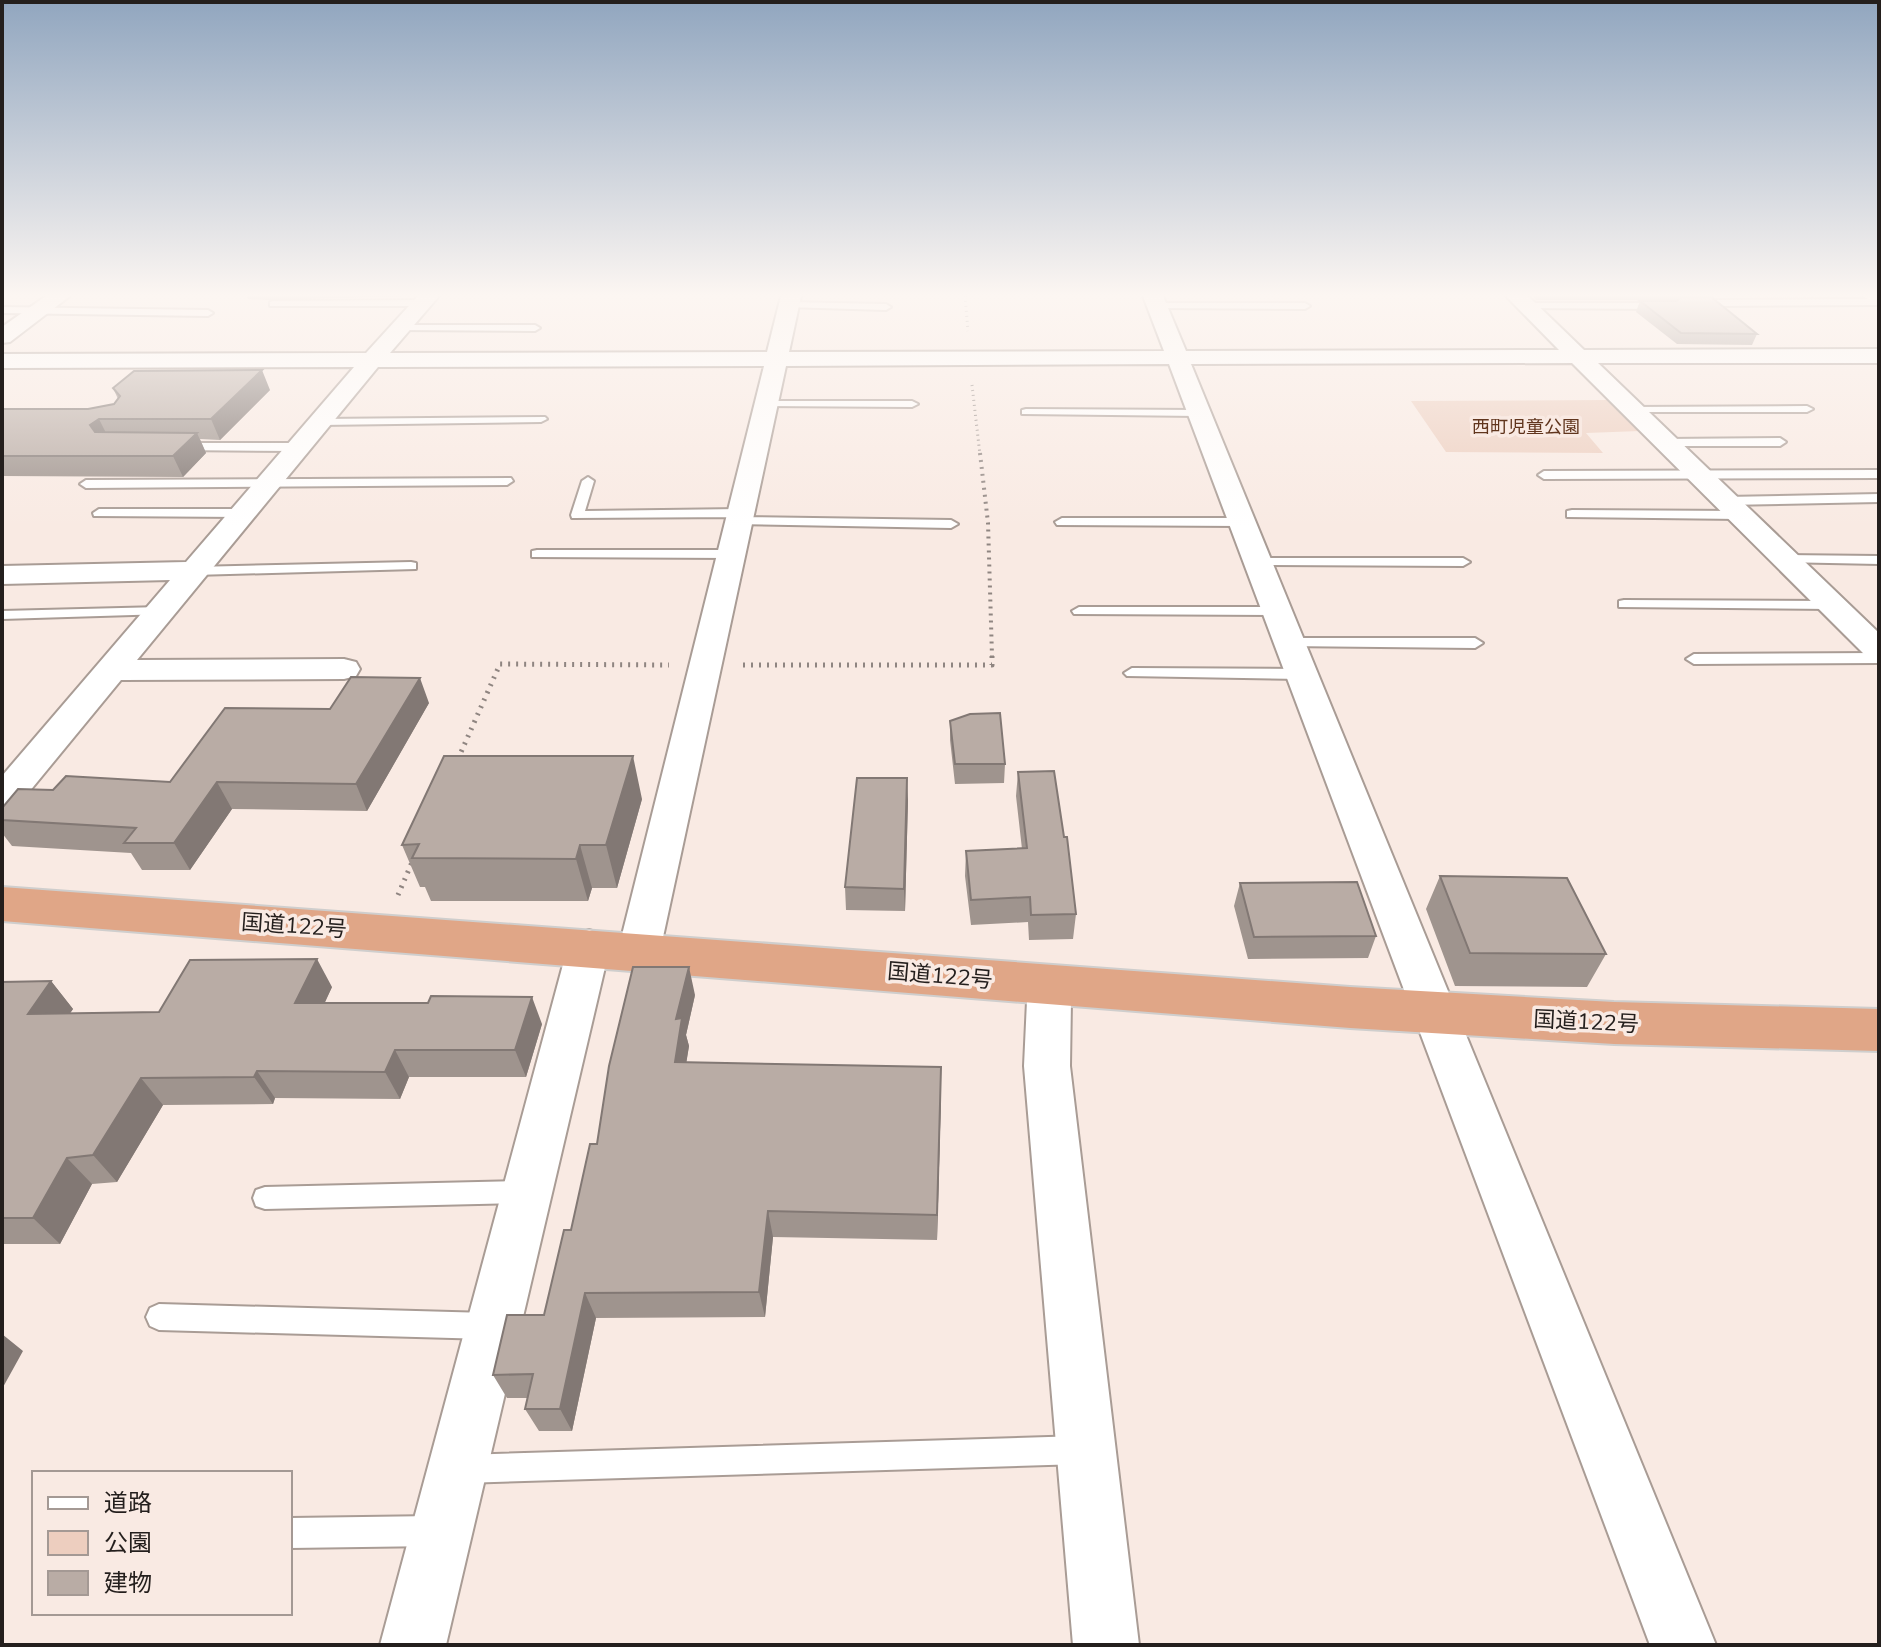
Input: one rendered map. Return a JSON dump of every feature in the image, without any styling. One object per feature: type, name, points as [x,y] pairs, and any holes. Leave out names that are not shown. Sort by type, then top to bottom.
[{"type":"highway","name":"国道122号","points":[[2,904],[1435,1015],[1740,1028],[1879,1030]]},
{"type":"street","points":[[2,800],[320,422],[352,373]]},
{"type":"street","points":[[413,1645],[527,1192],[614,949],[704,665],[773,373]]},
{"type":"street","points":[[1183,373],[1683,1645]]},
{"type":"street","points":[[1593,373],[1879,651]]},
{"type":"street","points":[[2,575],[194,571]]},
{"type":"street","points":[[111,670],[344,669]]},
{"type":"street","points":[[1056,985],[1049,1001],[1047,1066],[1106,1645]]},
{"type":"lane","points":[[765,404],[912,404]]},
{"type":"lane","points":[[1632,410],[1807,409]]},
{"type":"lane","points":[[1026,412],[1199,413]]},
{"type":"lane","points":[[320,422],[541,419]]},
{"type":"lane","points":[[1665,443],[1780,442]]},
{"type":"lane","points":[[172,447],[298,447]]},
{"type":"lane","points":[[1544,475],[1879,474]]},
{"type":"lane","points":[[86,484],[507,481]]},
{"type":"lane","points":[[588,481],[577,515],[951,524]]},
{"type":"lane","points":[[1572,514],[1879,498]]},
{"type":"lane","points":[[99,513],[243,513]]},
{"type":"lane","points":[[1062,522],[1241,522]]},
{"type":"lane","points":[[537,554],[731,554]]},
{"type":"lane","points":[[1784,559],[1879,560]]},
{"type":"lane","points":[[1257,562],[1463,562]]},
{"type":"lane","points":[[194,571],[411,566]]},
{"type":"lane","points":[[1624,604],[1831,605]]},
{"type":"lane","points":[[2,615],[161,611]]},
{"type":"lane","points":[[1079,611],[1277,611]]},
{"type":"lane","points":[[1289,643],[1475,643]]},
{"type":"lane","points":[[1694,659],[1879,658]]},
{"type":"lane","points":[[1132,673],[1301,674]]},
{"type":"lane","points":[[265,1198],[527,1192]]},
{"type":"lane","points":[[159,1317],[493,1326]]},
{"type":"lane","points":[[456,1469],[1087,1450]]},
{"type":"lane","points":[[292,1533],[442,1530]]},
{"type":"path","points":[[456,763],[500,664],[992,665],[988,523],[971,373]]},
{"type":"path","points":[[382,933],[419,848]]},
{"type":"green space","name":"西町児童公園","points":[[1610,400],[1640,431],[1586,433],[1603,453],[1446,452],[1411,401]]},
{"type":"building","points":[[132,373],[259,373],[211,419],[99,419],[90,425],[95,432],[197,433],[173,456],[2,456],[2,409],[88,409],[114,404],[120,396],[113,388]]},
{"type":"building","points":[[351,677],[420,678],[356,784],[217,782],[174,843],[124,843],[136,828],[2,820],[2,808],[18,789],[53,790],[66,776],[170,782],[225,708],[330,709]]},
{"type":"building","points":[[1000,713],[1005,764],[955,764],[950,721],[970,714]]},
{"type":"building","points":[[444,756],[633,756],[606,845],[580,845],[576,859],[412,858],[419,844],[402,845]]},
{"type":"building","points":[[1054,771],[1064,837],[1067,837],[1076,914],[1031,915],[1030,897],[971,900],[966,851],[1027,848],[1018,772]]},
{"type":"building","points":[[857,778],[907,778],[904,889],[845,887]]},
{"type":"building","points":[[1440,876],[1567,878],[1606,954],[1470,953]]},
{"type":"building","points":[[1357,882],[1376,936],[1254,937],[1240,883]]},
{"type":"building","points":[[317,959],[295,1003],[428,1003],[431,996],[532,997],[515,1050],[395,1050],[385,1072],[257,1071],[254,1077],[141,1078],[93,1155],[67,1158],[33,1218],[2,1218],[2,982],[51,981],[28,1014],[159,1012],[190,960]]},
{"type":"building","points":[[633,967],[689,967],[676,1019],[682,1018],[675,1062],[941,1067],[937,1215],[768,1211],[759,1292],[585,1293],[560,1409],[525,1409],[533,1374],[493,1375],[507,1315],[544,1315],[564,1230],[571,1230],[590,1144],[597,1144],[609,1066]]}]
